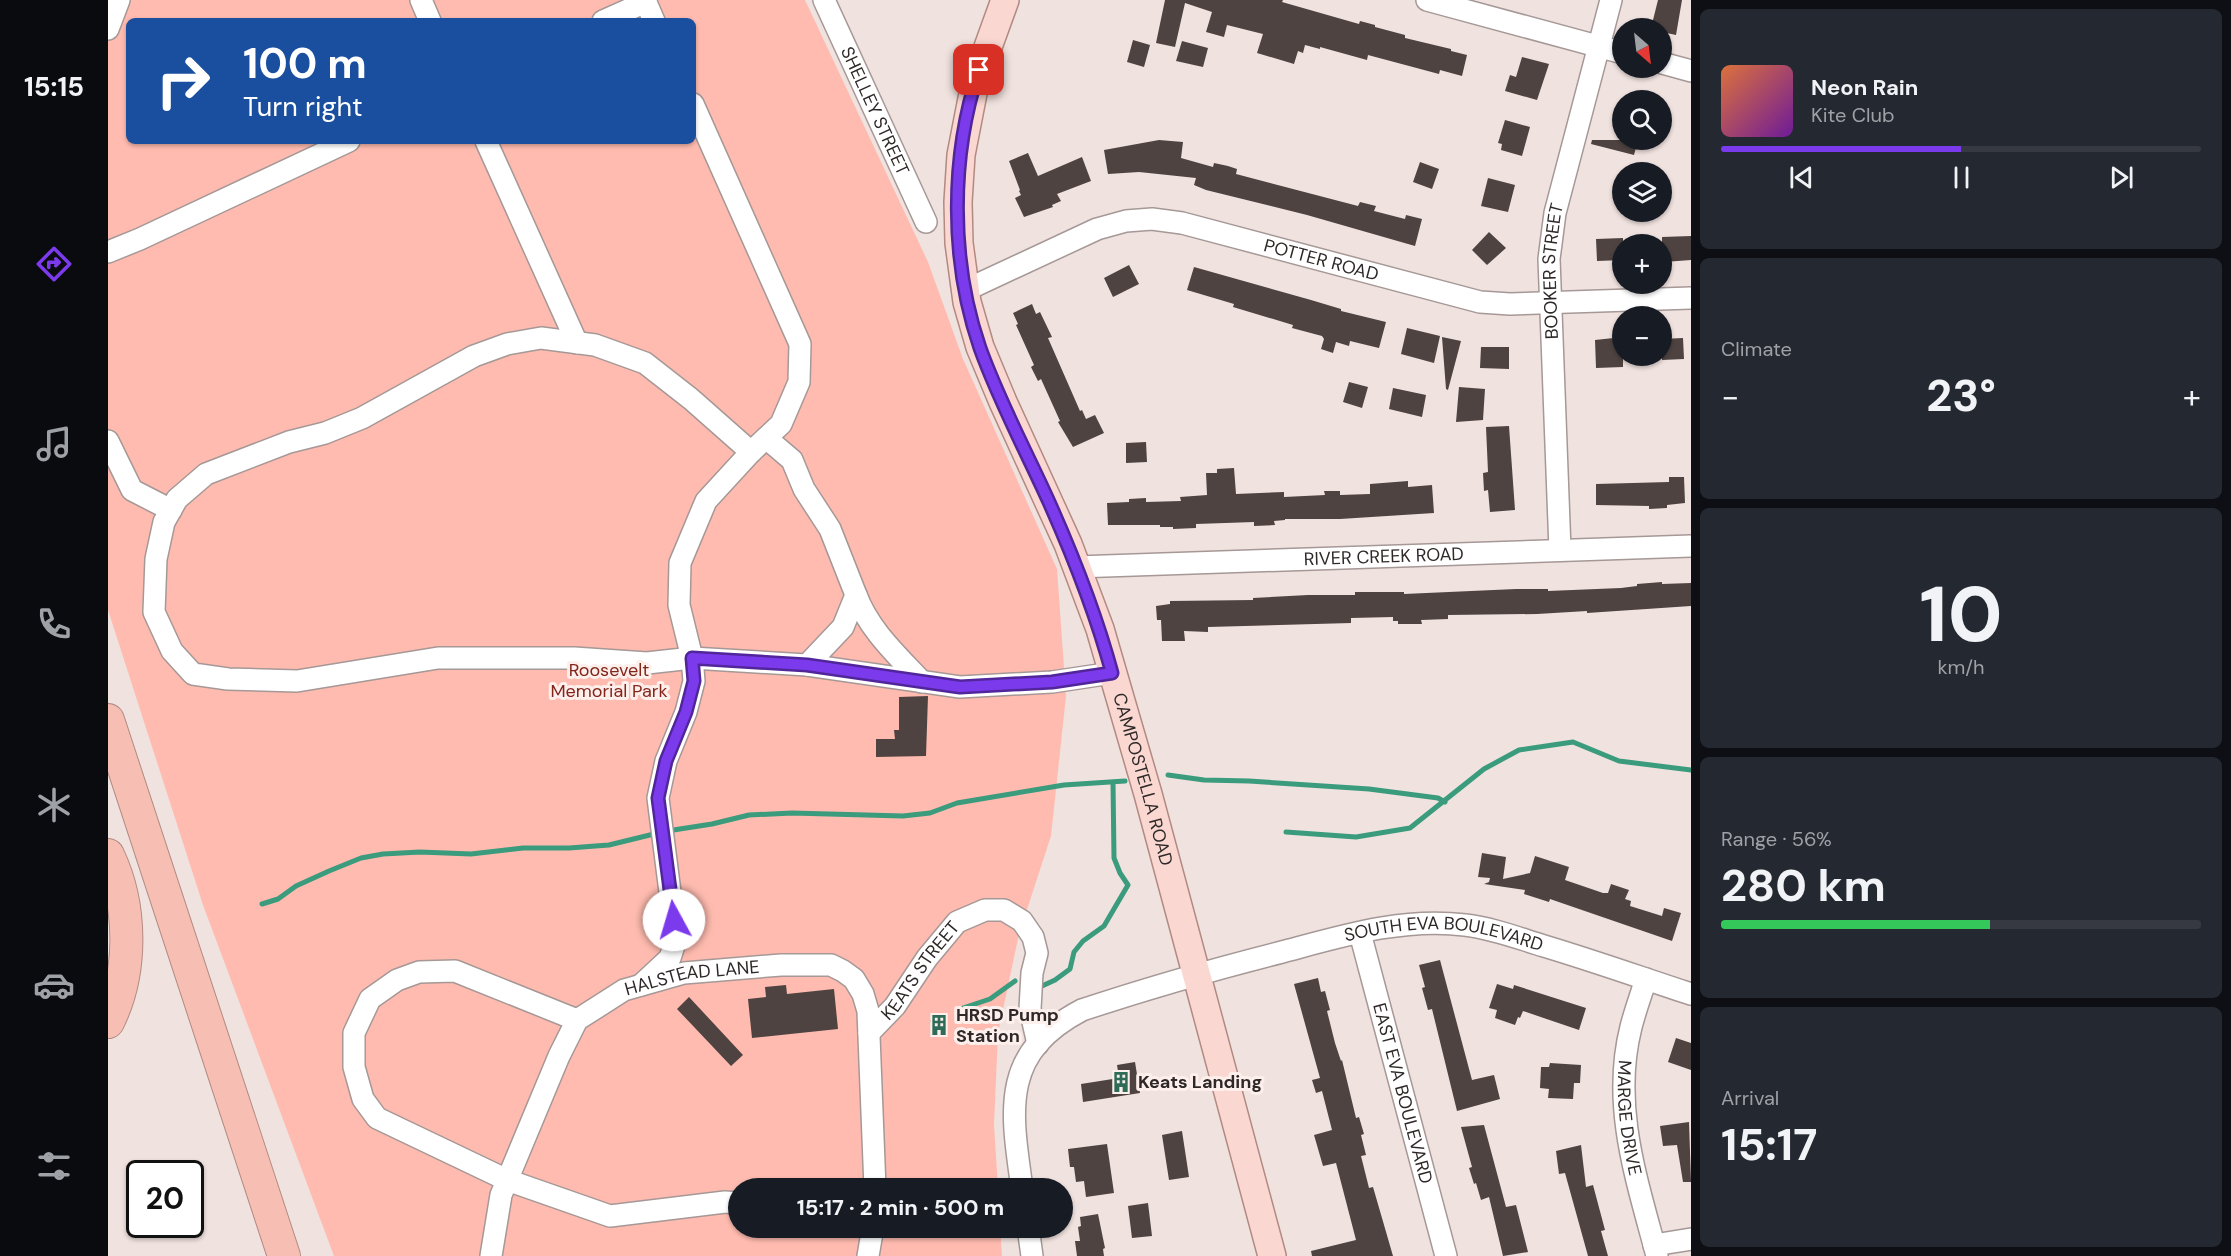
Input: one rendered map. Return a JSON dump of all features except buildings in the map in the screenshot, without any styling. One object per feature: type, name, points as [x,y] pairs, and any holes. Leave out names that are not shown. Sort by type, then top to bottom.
[{"type":"highway","points":[[108,720],[284,1256]]},
{"type":"highway","points":[[108,855],[119,886],[126,939],[125,960],[118,993],[108,1022]]},
{"type":"main road","name":"CAMPOSTELLA ROAD","points":[[1005,0],[975,83],[962,145],[958,202],[959,243],[966,290],[980,347],[1076,567],[1100,629],[1272,1256]]},
{"type":"street","points":[[108,30],[119,0]]},
{"type":"street","points":[[421,0],[429,18]]},
{"type":"street","name":"SHELLEY STREET","points":[[824,0],[926,222]]},
{"type":"street","points":[[1428,0],[1612,50]]},
{"type":"street","name":"BOOKER STREET","points":[[1560,550],[1549,259],[1555,213],[1611,0]]},
{"type":"street","points":[[613,18],[648,8]]},
{"type":"street","points":[[1672,66],[1691,71]]},
{"type":"street","points":[[641,986],[670,958],[676,939],[658,798],[666,761],[686,712],[694,681],[692,658],[680,605],[680,563],[706,501],[758,445],[781,424],[799,382],[800,344],[696,111]]},
{"type":"street","points":[[108,252],[343,144]]},
{"type":"street","points":[[487,144],[577,343]]},
{"type":"street","name":"POTTER ROAD","points":[[966,290],[1097,229],[1125,221],[1152,219],[1182,223],[1480,302],[1551,303],[1691,298]]},
{"type":"street","points":[[922,682],[887,645],[863,613],[831,529],[804,489],[792,460],[758,445],[691,399],[645,363],[594,345],[541,338],[507,344],[474,356],[362,418],[289,442],[206,474],[177,499],[164,522],[156,559],[154,612],[172,651],[193,674],[228,679],[297,681],[438,658],[574,658],[647,663],[692,658],[807,665],[922,682],[960,687],[1052,682],[1112,673]]},
{"type":"street","points":[[108,441],[132,490],[171,510]]},
{"type":"street","name":"RIVER CREEK ROAD","points":[[1076,567],[1691,546]]},
{"type":"street","points":[[807,665],[843,627],[856,595]]},
{"type":"street","name":"KEATS STREET","points":[[869,1033],[895,1006],[927,958],[957,922],[986,910],[1004,910],[1022,921],[1033,937],[1037,953],[1032,973],[1030,1009],[1038,1044]]},
{"type":"street","name":"SOUTH EVA BOULEVARD","points":[[1196,974],[1360,933],[1403,924],[1437,923],[1476,926],[1612,966],[1691,994]]},
{"type":"street","name":"EAST EVA BOULEVARD","points":[[1360,933],[1446,1256]]},
{"type":"street","points":[[676,939],[686,954],[707,971]]},
{"type":"street","name":"HALSTEAD LANE","points":[[577,1020],[624,990],[684,973],[782,965],[831,965],[854,979],[863,994],[868,1011],[875,1178]]},
{"type":"street","points":[[491,1256],[501,1195],[507,1180],[559,1056],[577,1020],[455,971],[420,972],[397,980],[370,999],[354,1033],[354,1067],[363,1099],[377,1118],[507,1180],[610,1216],[728,1202]]},
{"type":"street","points":[[1021,1178],[1013,1127],[1015,1090],[1023,1068],[1038,1044],[1065,1019],[1082,1010],[1196,974]]},
{"type":"street","name":"MARGE DRIVE","points":[[1646,979],[1627,1048],[1623,1108],[1634,1171],[1655,1250]]},
{"type":"street","points":[[868,1256],[870,1238]]},
{"type":"street","points":[[1030,1238],[1032,1256]]},
{"type":"street","points":[[1655,1250],[1691,1239]]},
{"type":"green space","name":"Roosevelt Memorial Park","points":[[108,0],[805,0],[928,262],[963,359],[1057,569],[1066,696],[1051,836],[1019,934],[998,1033],[994,1125],[997,1178],[728,1178],[728,1238],[1001,1238],[1002,1256],[334,1256],[203,905],[108,610]]},
{"type":"waterway","points":[[1286,832],[1356,837],[1410,828],[1484,769],[1519,750],[1573,742],[1619,761],[1691,770]]},
{"type":"waterway","points":[[1168,775],[1204,780],[1369,789],[1438,798],[1445,802]]},
{"type":"waterway","points":[[667,831],[749,815],[792,813],[903,816],[930,813],[957,803],[1064,785],[1125,781]]},
{"type":"waterway","points":[[1042,986],[1070,969],[1074,952],[1083,941],[1104,926],[1128,885],[1114,858],[1113,782]]},
{"type":"waterway","points":[[262,904],[278,899],[296,886],[329,871],[361,858],[383,854],[420,852],[471,854],[523,848],[609,845],[658,833]]},
{"type":"waterway","points":[[963,1008],[990,999],[1015,981]]},
{"type":"place","name":"HRSD Pump Station","points":[[939,1025]]},
{"type":"place","name":"Keats Landing","points":[[1121,1082]]},
{"type":"route","points":[[674,920],[658,798],[666,761],[686,712],[694,681],[692,658],[807,665],[960,687],[1052,682],[1112,673],[1090,600],[1068,544],[980,347],[967,302],[959,243],[958,202],[965,125],[979,70]]}]
